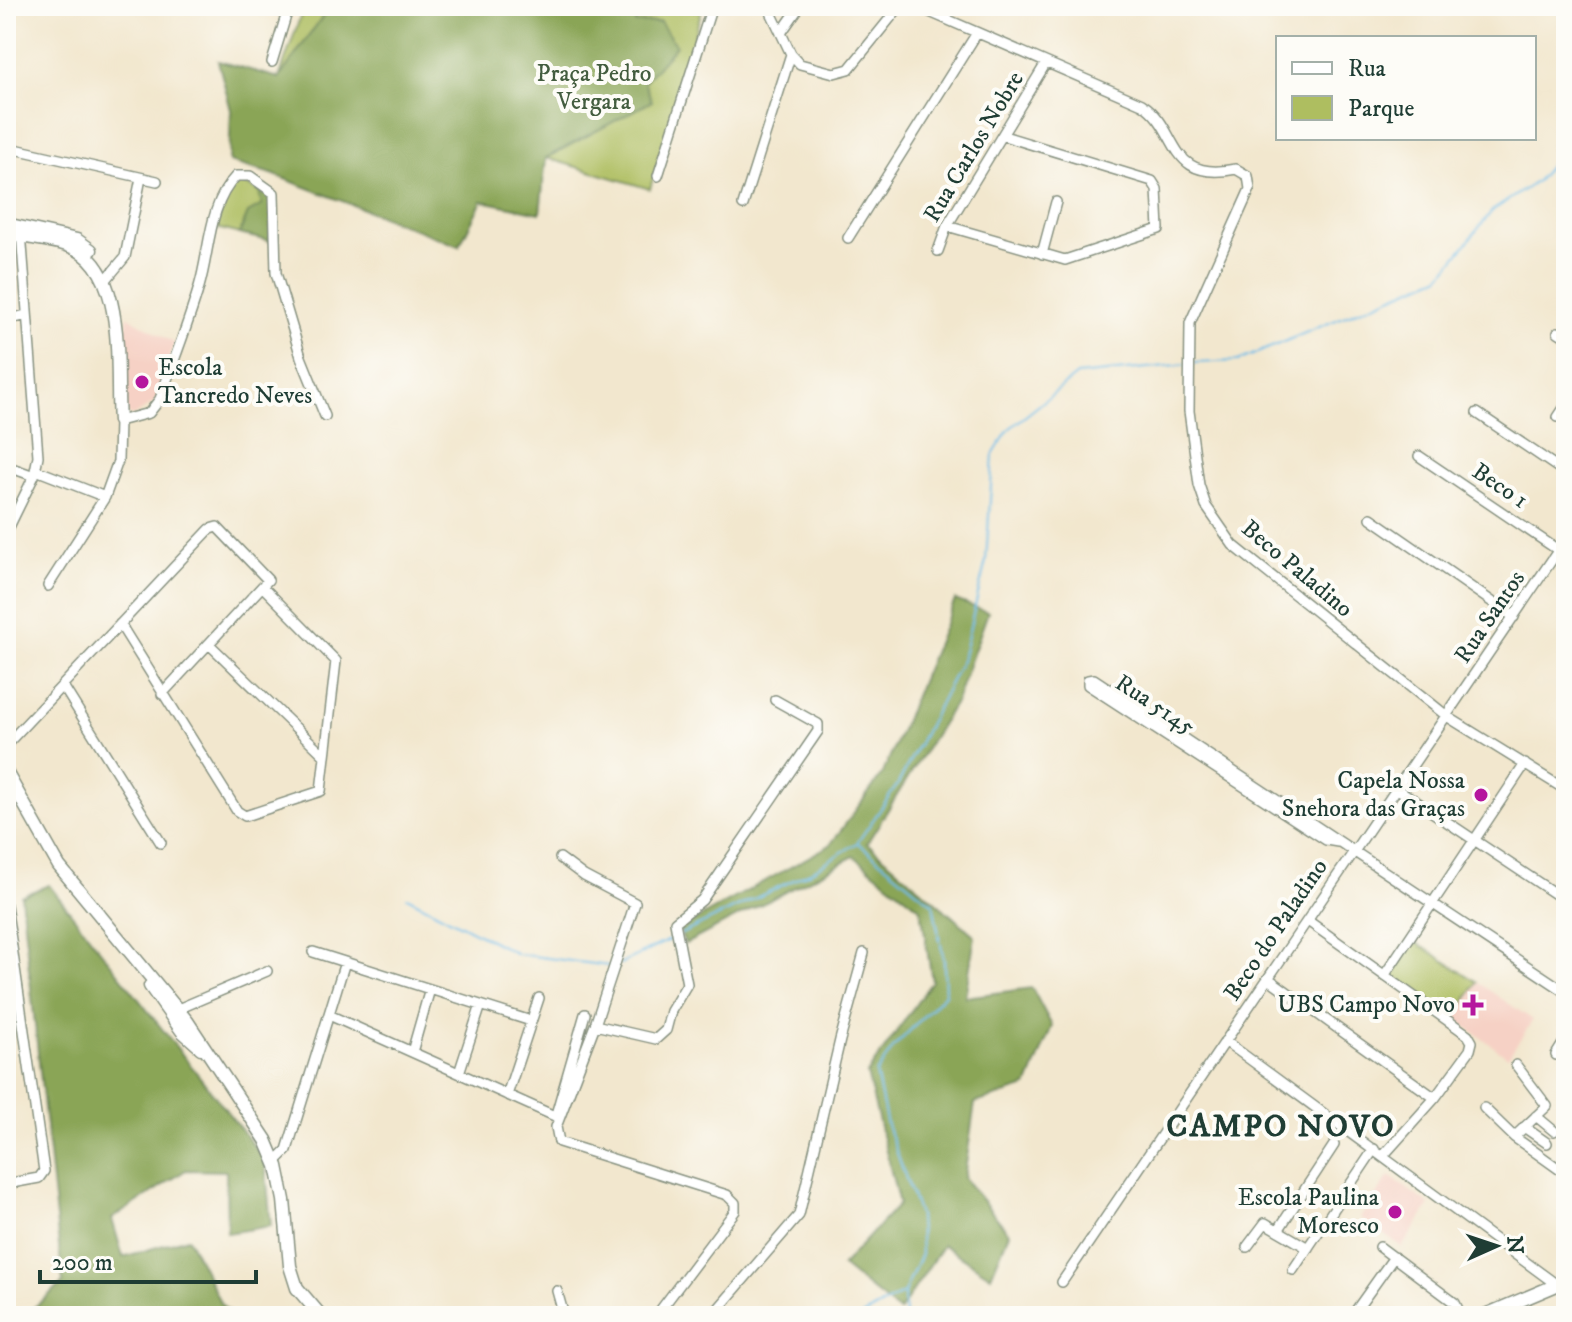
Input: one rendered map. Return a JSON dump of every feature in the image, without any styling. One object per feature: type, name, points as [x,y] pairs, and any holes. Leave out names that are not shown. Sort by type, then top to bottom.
[{"type":"main road","points":[[6,224],[21,232],[68,245],[84,254],[108,278],[115,324],[119,421]]},
{"type":"main road","points":[[6,233],[21,232]]},
{"type":"main road","points":[[6,772],[59,866],[173,1011],[191,1042],[204,1050],[266,1140],[284,1200],[290,1266],[297,1288],[321,1316]]},
{"type":"main road","points":[[1483,1316],[1562,1283]]},
{"type":"street","points":[[272,62],[289,6]]},
{"type":"street","points":[[658,176],[712,6]]},
{"type":"street","points":[[768,6],[791,54],[800,64],[819,72],[849,69],[900,6]]},
{"type":"street","points":[[781,33],[800,6]]},
{"type":"street","points":[[916,6],[1046,63]]},
{"type":"street","points":[[848,238],[977,33]]},
{"type":"street","points":[[743,205],[791,54]]},
{"type":"street","name":"Beco Paladino","points":[[1046,63],[1142,104],[1154,114],[1180,154],[1193,166],[1214,174],[1236,169],[1248,176],[1250,185],[1190,323],[1189,411],[1199,485],[1217,527],[1233,545],[1448,717]]},
{"type":"street","name":"Rua Carlos Nobre","points":[[938,251],[947,226],[1046,63]]},
{"type":"street","points":[[947,226],[1065,260],[1157,231],[1160,226],[1157,189],[1152,181],[1004,136]]},
{"type":"street","points":[[6,147],[157,181]]},
{"type":"street","points":[[48,586],[105,497],[118,461],[119,421],[149,413],[160,399],[199,286],[215,212],[228,185],[243,175],[274,193],[276,273],[301,357],[325,416]]},
{"type":"street","points":[[108,278],[125,257],[141,178]]},
{"type":"street","points":[[1042,254],[1056,202]]},
{"type":"street","points":[[6,533],[35,473],[21,232]]},
{"type":"street","points":[[6,320],[27,315]]},
{"type":"street","points":[[1558,417],[1566,405]]},
{"type":"street","points":[[1477,413],[1566,473]]},
{"type":"street","name":"Beco 1","points":[[1419,456],[1558,550]]},
{"type":"street","points":[[6,466],[105,497]]},
{"type":"street","points":[[1371,518],[1514,617]]},
{"type":"street","points":[[6,745],[214,527],[266,575],[263,587],[162,694]]},
{"type":"street","name":"Rua Santos","points":[[1448,717],[1566,539]]},
{"type":"street","points":[[120,624],[241,815],[319,792],[336,658],[263,587]]},
{"type":"street","points":[[210,645],[325,756]]},
{"type":"street","name":"Rua 5145","points":[[1191,747],[1088,685],[1088,680],[1094,679],[1252,788],[1331,833],[1338,842],[1566,992]]},
{"type":"street","points":[[63,686],[161,843]]},
{"type":"street","points":[[595,1025],[651,1040],[662,1036],[666,1030],[671,1011],[687,984],[675,922],[702,900],[818,731],[818,724],[775,700]]},
{"type":"street","points":[[1448,717],[1566,790]]},
{"type":"street","name":"Beco do Paladino","points":[[1062,1282],[1269,979],[1352,851],[1448,717]]},
{"type":"street","points":[[1384,976],[1525,764]]},
{"type":"street","points":[[1396,788],[1566,901]]},
{"type":"street","points":[[557,1117],[595,1025],[635,903],[584,876],[560,858]]},
{"type":"street","points":[[6,905],[44,1171],[39,1178],[6,1184]]},
{"type":"street","points":[[1293,1270],[1378,1152],[1435,1098],[1470,1050],[1472,1042],[1468,1035],[1308,921]]},
{"type":"street","points":[[313,952],[531,1021]]},
{"type":"street","points":[[712,1316],[799,1215],[864,953]]},
{"type":"street","points":[[275,1162],[287,1150],[345,962]]},
{"type":"street","points":[[173,1011],[267,971]]},
{"type":"street","points":[[1269,979],[1435,1098]]},
{"type":"street","points":[[412,1052],[430,989]]},
{"type":"street","points":[[507,1095],[539,998]]},
{"type":"street","points":[[459,1073],[481,1005]]},
{"type":"street","points":[[585,1014],[557,1117],[555,1132],[563,1146],[727,1195],[735,1203],[735,1211],[656,1316]]},
{"type":"street","points":[[329,1015],[557,1117]]},
{"type":"street","points":[[1556,1055],[1566,1039]]},
{"type":"street","points":[[1225,1041],[1562,1283]]},
{"type":"street","points":[[1514,1137],[1546,1102],[1516,1065]]},
{"type":"street","points":[[1484,1108],[1514,1137],[1566,1174]]},
{"type":"street","points":[[1536,1116],[1554,1131]]},
{"type":"street","points":[[1524,1127],[1547,1143]]},
{"type":"street","points":[[1279,1229],[1334,1145]]},
{"type":"street","points":[[1247,1247],[1265,1223],[1308,1248]]},
{"type":"street","points":[[1380,1247],[1455,1303],[1461,1316]]},
{"type":"street","points":[[1352,1316],[1394,1257]]},
{"type":"street","points":[[557,1291],[564,1316]]},
{"type":"shaded area","name":"Escola Tancredo Neves","points":[[128,316],[174,343],[155,402],[133,416],[125,412],[121,362]]},
{"type":"shaded area","points":[[1477,982],[1533,1020],[1508,1057],[1454,1018]]},
{"type":"shaded area","name":"Escola Paulina Moresco","points":[[1389,1176],[1430,1205],[1402,1247],[1360,1218]]},
{"type":"green space","name":"Praça Pedro Vergara","points":[[304,6],[703,6],[650,189],[279,78]]},
{"type":"green space","points":[[330,6],[639,6],[635,23],[660,22],[676,46],[644,82],[652,101],[546,158],[540,213],[482,201],[459,246],[272,174],[229,162],[231,110],[218,61],[279,78]]},
{"type":"green space","points":[[241,182],[272,199],[270,241],[216,228],[229,190]]},
{"type":"green space","points":[[258,189],[272,199],[270,241],[239,234],[248,213],[262,205]]},
{"type":"green space","points":[[955,600],[988,612],[956,701],[867,843],[975,936],[965,997],[1032,988],[1052,1026],[1027,1087],[975,1103],[964,1178],[1009,1233],[991,1276],[943,1245],[899,1312],[842,1266],[899,1204],[867,1074],[932,981],[921,909],[854,856],[685,944],[679,929],[830,845],[883,773]]},
{"type":"green space","points":[[49,885],[265,1160],[271,1226],[227,1233],[226,1171],[186,1170],[112,1219],[123,1257],[188,1238],[221,1304],[233,1316],[6,1316],[25,1315],[63,1283],[21,896]]},
{"type":"green space","points":[[1414,941],[1477,982],[1454,1018],[1390,976]]},
{"type":"waterway","points":[[1194,363],[1238,361],[1441,276],[1492,211],[1537,181],[1566,146]]},
{"type":"waterway","points":[[681,934],[810,872],[857,843],[898,784],[962,660],[986,561],[993,455],[1009,429],[1077,375],[1187,364]]},
{"type":"waterway","points":[[858,843],[933,904],[944,961],[945,994],[894,1047],[876,1073],[887,1125],[919,1215],[921,1254],[904,1293],[862,1316]]},
{"type":"waterway","points":[[407,897],[517,954],[609,966]]},
{"type":"waterway","points":[[620,964],[675,937]]},
{"type":"waterway","points":[[904,1293],[905,1316]]},
{"type":"place","name":"Escola Tancredo Neves","points":[[142,382]]},
{"type":"place","name":"Capela Nossa Snehora das Graças","points":[[1481,795]]},
{"type":"place","name":"UBS Campo Novo","points":[[1473,1005]]},
{"type":"place","name":"Escola Paulina Moresco","points":[[1395,1212]]},
{"type":"district","name":"CAMPO NOVO","points":[[1281,1127]]}]
